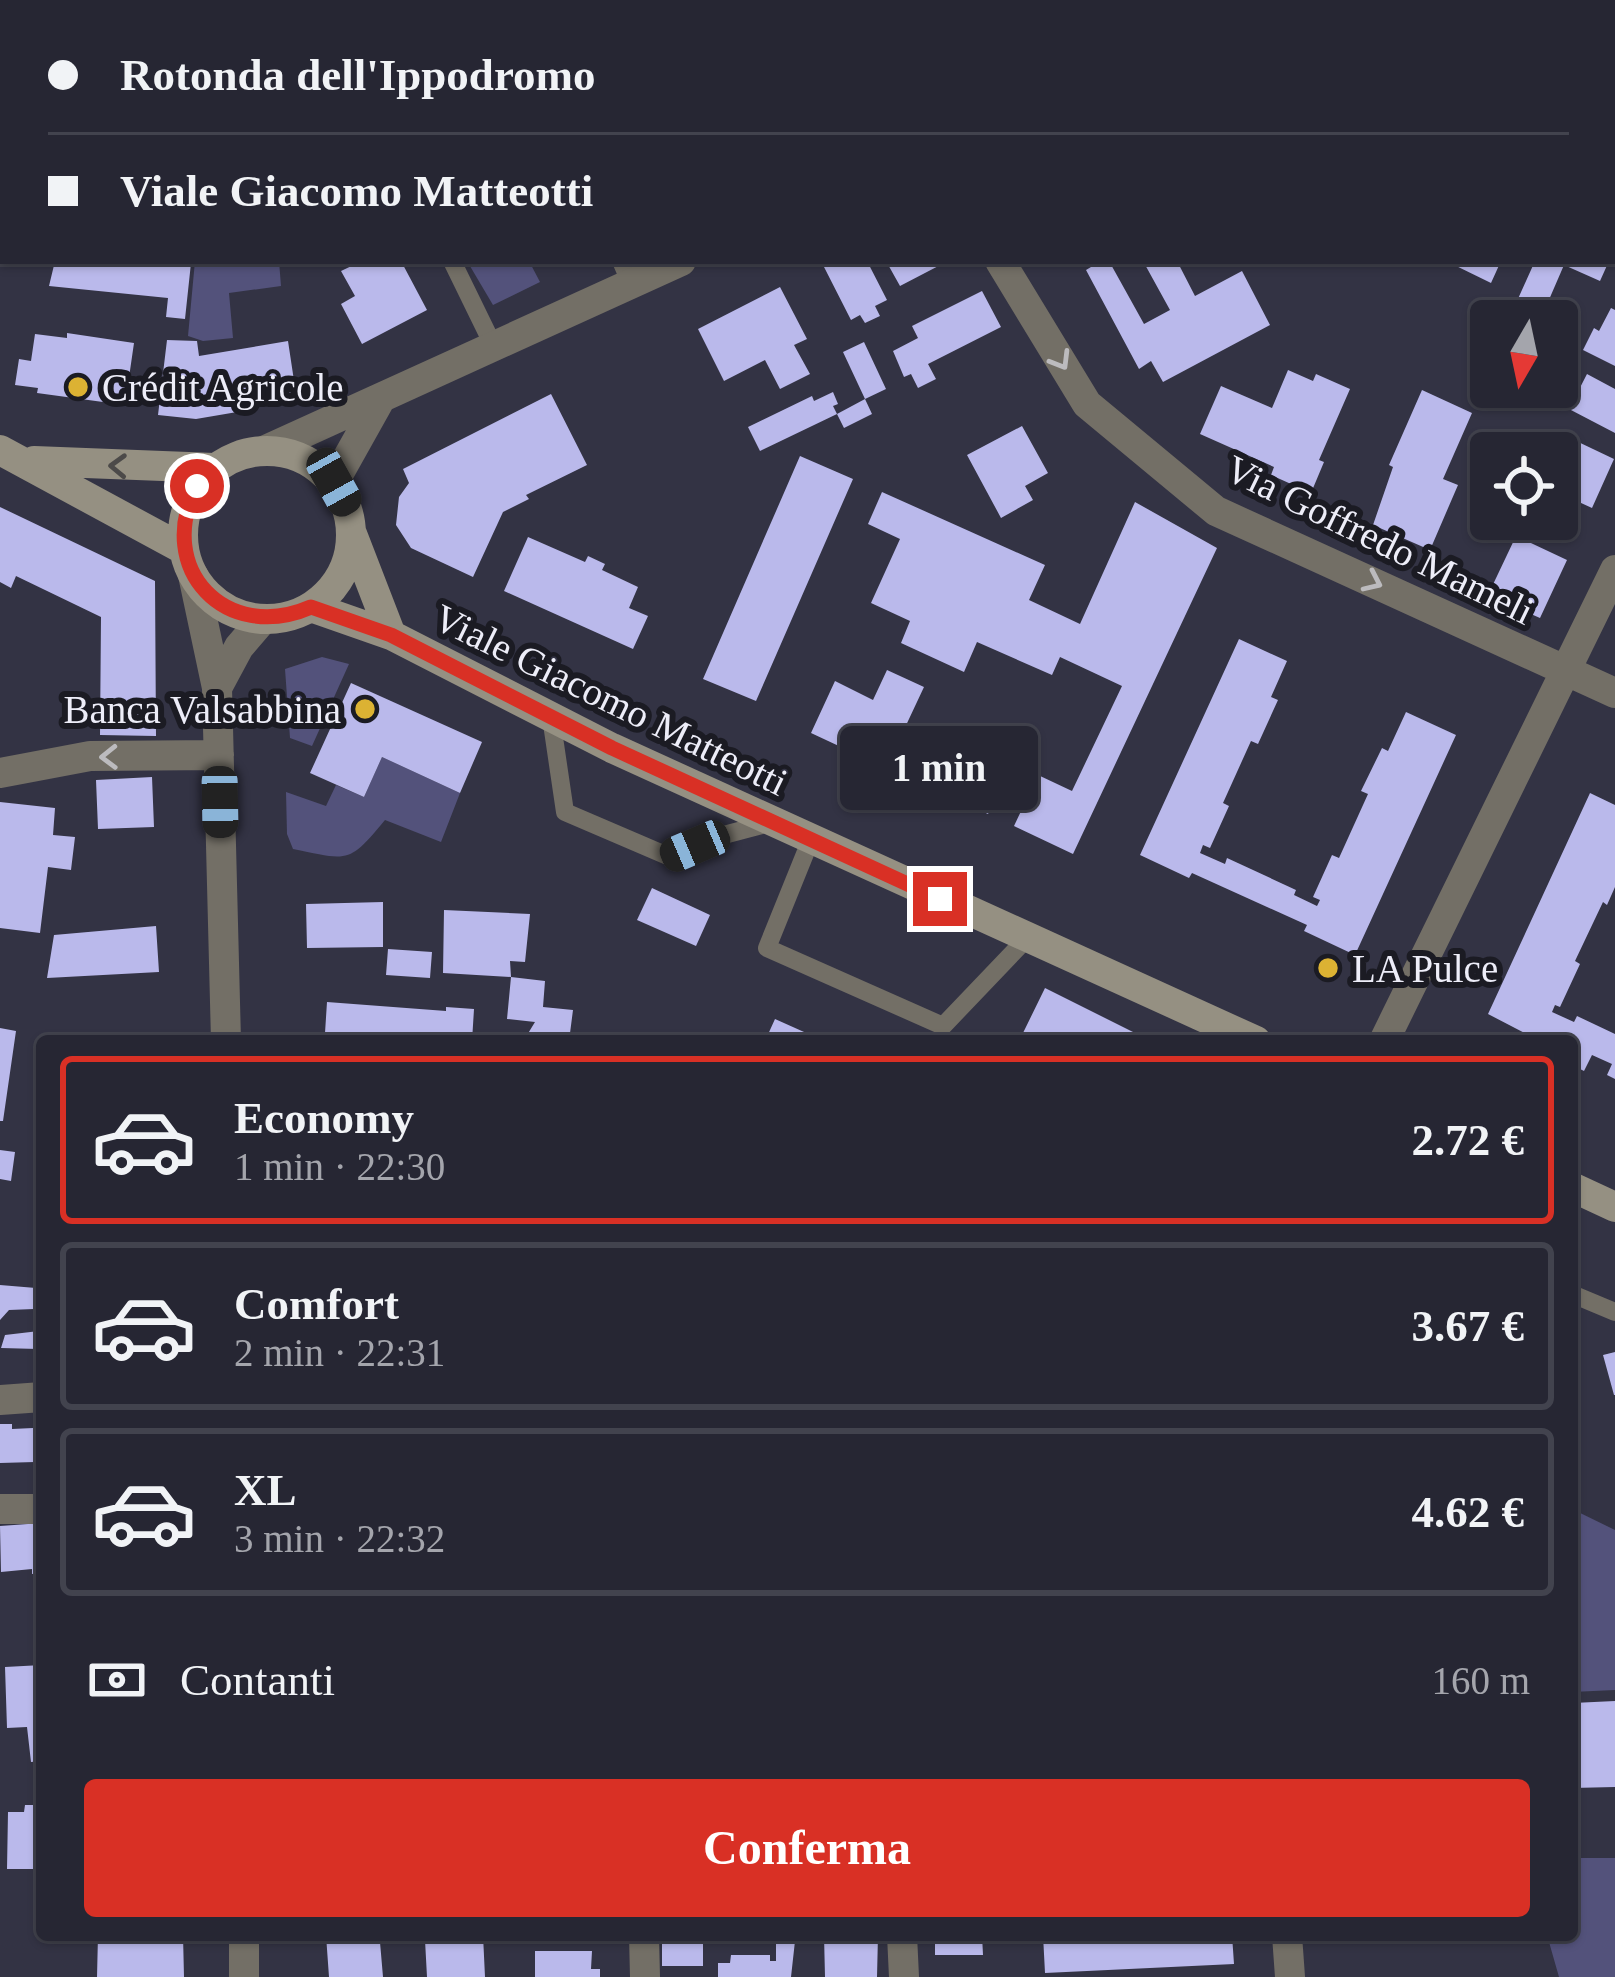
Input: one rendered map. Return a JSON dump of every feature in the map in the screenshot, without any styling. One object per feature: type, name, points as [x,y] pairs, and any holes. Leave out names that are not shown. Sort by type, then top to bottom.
[{"type":"main road","points":[[11,455],[188,562],[212,598],[230,610],[263,619],[291,616],[330,591],[343,572],[352,533],[347,506],[334,482],[313,463],[266,450],[235,456],[214,468],[188,504],[188,562]]},
{"type":"main road","points":[[11,455],[214,468]]},
{"type":"main road","name":"Viale Giacomo Matteotti","points":[[352,533],[391,635]]},
{"type":"main road","name":"Viale Giacomo Matteotti","points":[[311,607],[391,635],[773,822],[1243,1035]]},
{"type":"main road","points":[[1578,1190],[1615,1207]]},
{"type":"street","points":[[266,450],[494,347],[626,272],[666,264]]},
{"type":"street","name":"Via Goffredo Mameli","points":[[1002,264],[1088,404],[1216,511],[1615,693]]},
{"type":"street","points":[[334,482],[381,398]]},
{"type":"street","points":[[188,562],[217,688],[226,1035]]},
{"type":"street","points":[[1387,1035],[1615,570]]},
{"type":"street","points":[[217,688],[239,647],[263,619]]},
{"type":"street","points":[[1,766],[90,756],[219,755]]},
{"type":"street","points":[[0,1400],[36,1397]]},
{"type":"street","points":[[0,1509],[36,1508]]},
{"type":"street","points":[[244,1941],[244,1977]]},
{"type":"street","points":[[644,1941],[645,1977]]},
{"type":"street","points":[[902,1941],[904,1977]]},
{"type":"street","points":[[1287,1941],[1290,1977]]},
{"type":"lane","points":[[453,264],[494,347]]},
{"type":"lane","points":[[551,717],[565,812],[670,857],[720,836],[773,822]]},
{"type":"lane","points":[[811,839],[767,948],[943,1026],[1027,938]]},
{"type":"lane","points":[[1578,1297],[1615,1312]]},
{"type":"shaded area","points":[[195,264],[279,264],[281,286],[229,293],[233,338],[203,341],[188,336]]},
{"type":"shaded area","points":[[469,264],[531,264],[540,282],[493,305]]},
{"type":"shaded area","points":[[322,657],[349,664],[312,746],[290,738],[285,669]]},
{"type":"shaded area","points":[[382,757],[460,793],[441,842],[385,820],[363,845],[346,855],[293,849],[287,834],[286,792],[326,806],[336,785],[364,797]]},
{"type":"shaded area","points":[[1578,1512],[1615,1530],[1615,1690],[1578,1692]]},
{"type":"shaded area","points":[[1578,1858],[1615,1858],[1615,1977],[1559,1977],[1549,1942],[1443,1942],[1578,1941]]},
{"type":"building","points":[[54,264],[191,264],[185,319],[166,317],[168,298],[49,286]]},
{"type":"building","points":[[356,264],[403,264],[427,310],[362,344],[341,304],[355,296],[341,271]]},
{"type":"building","points":[[869,264],[887,300],[875,306],[880,316],[865,323],[860,315],[851,320],[823,265]]},
{"type":"building","points":[[888,264],[942,264],[900,286]]},
{"type":"building","points":[[1111,264],[1144,324],[1170,310],[1145,264],[1179,264],[1195,296],[1242,271],[1270,325],[1163,382],[1151,361],[1139,369],[1086,270]]},
{"type":"building","points":[[1452,264],[1500,264],[1491,283]]},
{"type":"building","points":[[1534,264],[1608,264],[1600,281],[1564,265],[1549,300],[1517,300]]},
{"type":"building","points":[[780,287],[807,339],[794,345],[810,374],[780,389],[765,360],[724,381],[698,329]]},
{"type":"building","points":[[982,291],[1001,327],[928,364],[936,379],[918,388],[911,374],[904,377],[893,351],[918,338],[912,326]]},
{"type":"building","points":[[1611,308],[1615,310],[1615,366],[1583,350]]},
{"type":"building","points":[[67,333],[134,343],[125,405],[37,393],[38,388],[15,385],[19,359],[31,361],[35,334],[67,338]]},
{"type":"building","points":[[167,340],[197,341],[199,356],[288,341],[296,394],[243,411],[196,419],[158,415]]},
{"type":"building","points":[[864,342],[886,389],[865,399],[843,352]]},
{"type":"building","points":[[1288,370],[1313,381],[1316,374],[1350,389],[1319,460],[1324,462],[1311,493],[1271,475],[1274,467],[1200,434],[1221,386],[1272,408]]},
{"type":"building","points":[[1587,374],[1615,389],[1615,433],[1569,409],[1578,408],[1578,392]]},
{"type":"building","points":[[1422,390],[1472,413],[1443,479],[1458,485],[1430,550],[1373,525],[1393,467],[1389,465]]},
{"type":"building","points":[[833,392],[837,414],[760,451],[748,427],[812,396],[814,401]]},
{"type":"building","points":[[551,394],[587,465],[526,495],[529,499],[503,512],[473,577],[411,548],[396,525],[399,497],[409,483],[403,469]]},
{"type":"building","points":[[865,399],[872,414],[844,428],[837,414]]},
{"type":"building","points":[[1022,426],[1048,473],[1025,486],[1033,500],[1001,518],[967,455]]},
{"type":"building","points":[[1578,442],[1614,459],[1592,508],[1578,502]]},
{"type":"building","points":[[800,456],[853,479],[756,701],[703,679]]},
{"type":"building","points":[[882,492],[1045,565],[1029,600],[1080,624],[1135,502],[1217,548],[1073,854],[1014,826],[1038,775],[1072,791],[1122,686],[1060,657],[1052,675],[977,642],[964,672],[901,643],[910,621],[871,603],[900,539],[868,524]]},
{"type":"building","points":[[0,507],[155,581],[156,736],[100,735],[101,617],[16,576],[11,588],[0,582]]},
{"type":"building","points":[[528,537],[585,562],[588,556],[605,564],[602,570],[638,587],[629,608],[648,616],[633,649],[504,591]]},
{"type":"building","points":[[1514,540],[1524,540],[1567,560],[1540,618],[1488,595]]},
{"type":"building","points":[[1239,639],[1287,661],[1271,697],[1278,700],[1258,744],[1251,741],[1223,803],[1229,806],[1210,848],[1203,845],[1200,853],[1225,864],[1227,858],[1296,890],[1294,895],[1317,906],[1320,900],[1313,897],[1332,855],[1339,858],[1368,794],[1361,791],[1382,748],[1388,751],[1406,712],[1456,735],[1355,955],[1304,931],[1307,925],[1140,855]]},
{"type":"building","points":[[887,670],[924,687],[886,768],[811,733],[835,681],[873,700]]},
{"type":"building","points":[[351,683],[482,742],[460,793],[382,757],[364,797],[310,773]]},
{"type":"building","points":[[959,724],[1017,751],[988,814],[929,788]]},
{"type":"building","points":[[152,777],[154,827],[98,829],[96,780]]},
{"type":"building","points":[[1590,793],[1615,805],[1615,887],[1575,961],[1580,964],[1560,1007],[1555,1005],[1552,1012],[1574,1022],[1577,1016],[1615,1034],[1615,1079],[1607,1075],[1612,1064],[1592,1055],[1584,1071],[1578,1068],[1578,1035],[1528,1035],[1488,1014]]},
{"type":"building","points":[[0,802],[55,808],[53,835],[75,837],[71,870],[48,867],[40,933],[0,928]]},
{"type":"building","points":[[652,888],[710,915],[696,946],[637,920]]},
{"type":"building","points":[[383,902],[383,947],[307,948],[306,904]]},
{"type":"building","points":[[444,910],[530,914],[525,962],[510,961],[511,977],[443,973]]},
{"type":"building","points":[[156,926],[159,972],[47,978],[54,935]]},
{"type":"building","points":[[388,949],[432,952],[430,978],[386,975]]},
{"type":"building","points":[[511,977],[545,981],[543,1007],[573,1010],[570,1035],[527,1035],[535,1022],[507,1019]]},
{"type":"building","points":[[1045,988],[1139,1035],[1027,1035],[1023,1033]]},
{"type":"building","points":[[327,1002],[474,1009],[472,1035],[325,1033]]},
{"type":"building","points":[[775,1019],[811,1035],[768,1035]]},
{"type":"building","points":[[0,1028],[16,1031],[3,1121],[0,1121]]},
{"type":"building","points":[[0,1150],[15,1152],[11,1181],[0,1179]]},
{"type":"building","points":[[0,1285],[36,1288],[34,1309],[9,1310],[0,1320]]},
{"type":"building","points":[[36,1331],[36,1349],[1,1348],[5,1335]]},
{"type":"building","points":[[1615,1352],[1615,1395],[1614,1395],[1603,1355]]},
{"type":"building","points":[[0,1424],[33,1428],[35,1462],[0,1463]]},
{"type":"building","points":[[36,1523],[36,1574],[32,1569],[1,1572],[0,1526]]},
{"type":"building","points":[[36,1665],[36,1762],[31,1762],[27,1727],[7,1728],[5,1667]]},
{"type":"building","points":[[1615,1701],[1615,1787],[1578,1788],[1578,1703]]},
{"type":"building","points":[[25,1805],[36,1805],[36,1869],[7,1869],[8,1812],[24,1812]]},
{"type":"building","points":[[98,1941],[183,1941],[184,1977],[97,1977]]},
{"type":"building","points":[[326,1941],[380,1942],[383,1977],[329,1977]]},
{"type":"building","points":[[425,1941],[483,1941],[485,1977],[427,1977]]},
{"type":"building","points":[[662,1941],[703,1941],[703,1966],[662,1966]]},
{"type":"building","points":[[776,1941],[795,1941],[791,1977],[718,1977],[718,1963],[730,1963],[731,1955],[770,1955],[770,1961],[776,1961]]},
{"type":"building","points":[[824,1941],[878,1941],[877,1977],[825,1977]]},
{"type":"building","points":[[935,1941],[982,1941],[983,1955],[935,1955]]},
{"type":"building","points":[[1043,1941],[1232,1941],[1234,1964],[1045,1973]]},
{"type":"building","points":[[535,1951],[592,1951],[591,1969],[600,1969],[600,1977],[535,1977]]},
{"type":"place","name":"Crédit Agricole","points":[[78,387]]},
{"type":"place","name":"Banca Valsabbina","points":[[365,709]]},
{"type":"place","name":"LA Pulce","points":[[1328,968]]},
{"type":"route","points":[[197,486],[183,526],[183,549],[193,575],[212,598],[230,610],[263,619],[291,616],[311,607],[391,635],[612,748],[940,899]]}]
